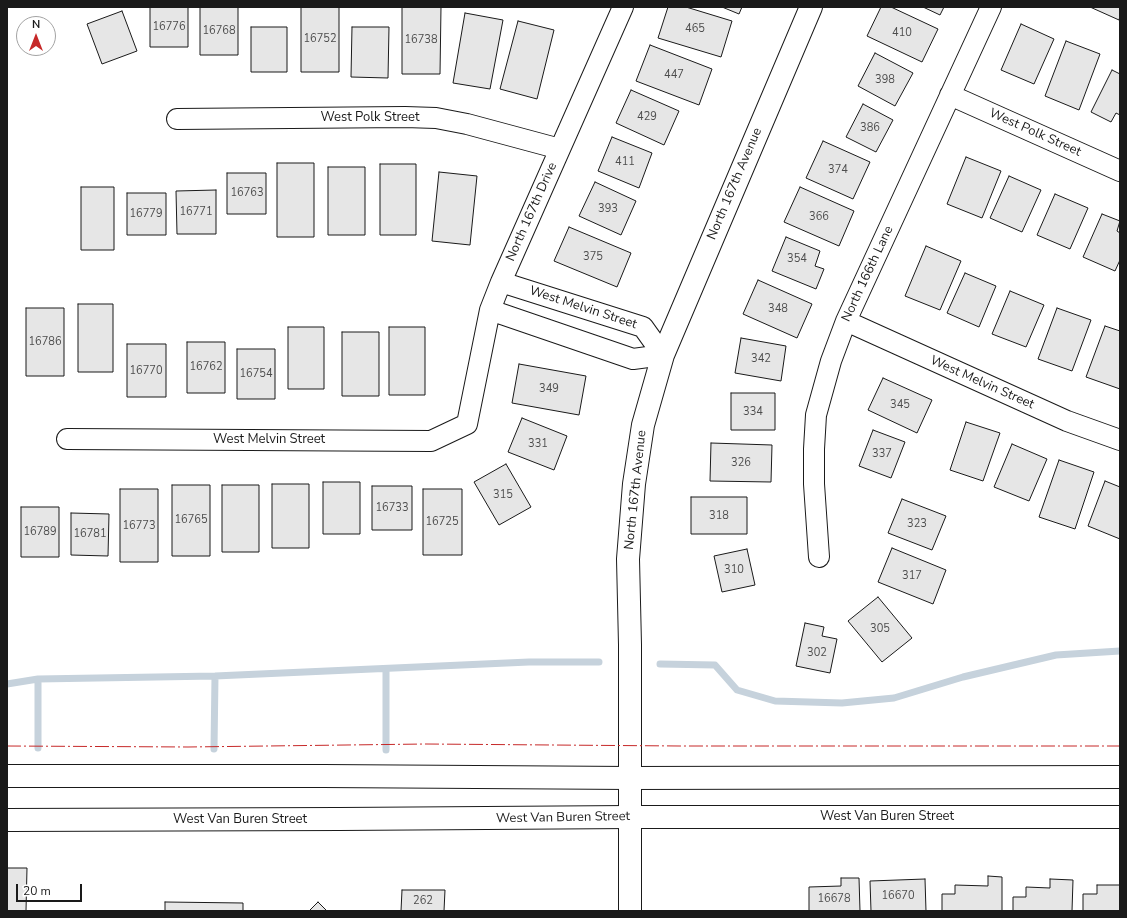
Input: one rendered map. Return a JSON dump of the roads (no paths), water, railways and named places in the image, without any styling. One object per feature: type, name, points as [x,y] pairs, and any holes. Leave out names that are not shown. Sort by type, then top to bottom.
[{"type":"main road","name":"North 167th Avenue","points":[[630,911],[630,645],[628,559],[634,484],[643,425],[663,355],[811,7]]},
{"type":"main road","points":[[7,776],[630,778],[1120,777]]},
{"type":"main road","name":"West Van Buren Street","points":[[7,820],[630,817],[1120,817]]},
{"type":"street","name":"North 167th Drive","points":[[467,424],[490,310],[623,7]]},
{"type":"street","name":"North 166th Lane","points":[[819,557],[814,484],[816,416],[831,361],[846,321],[991,7]]},
{"type":"street","name":"West Polk Street","points":[[950,95],[1120,171]]},
{"type":"street","name":"West Polk Street","points":[[177,119],[405,116],[436,118],[467,124],[560,149]]},
{"type":"street","name":"West Melvin Street","points":[[501,282],[643,327],[663,355]]},
{"type":"street","points":[[490,310],[633,359],[663,355]]},
{"type":"street","name":"West Melvin Street","points":[[846,321],[1067,421],[1120,440]]},
{"type":"street","name":"West Melvin Street","points":[[67,438],[431,441],[467,424]]},
{"type":"waterway","points":[[660,664],[715,665],[737,690],[775,701],[842,703],[894,698],[963,677],[1056,655],[1120,651]]},
{"type":"waterway","points":[[7,684],[38,679],[215,676],[529,662],[599,662]]},
{"type":"waterway","points":[[386,669],[386,750]]},
{"type":"waterway","points":[[214,749],[215,676]]},
{"type":"waterway","points":[[38,679],[38,748]]}]
